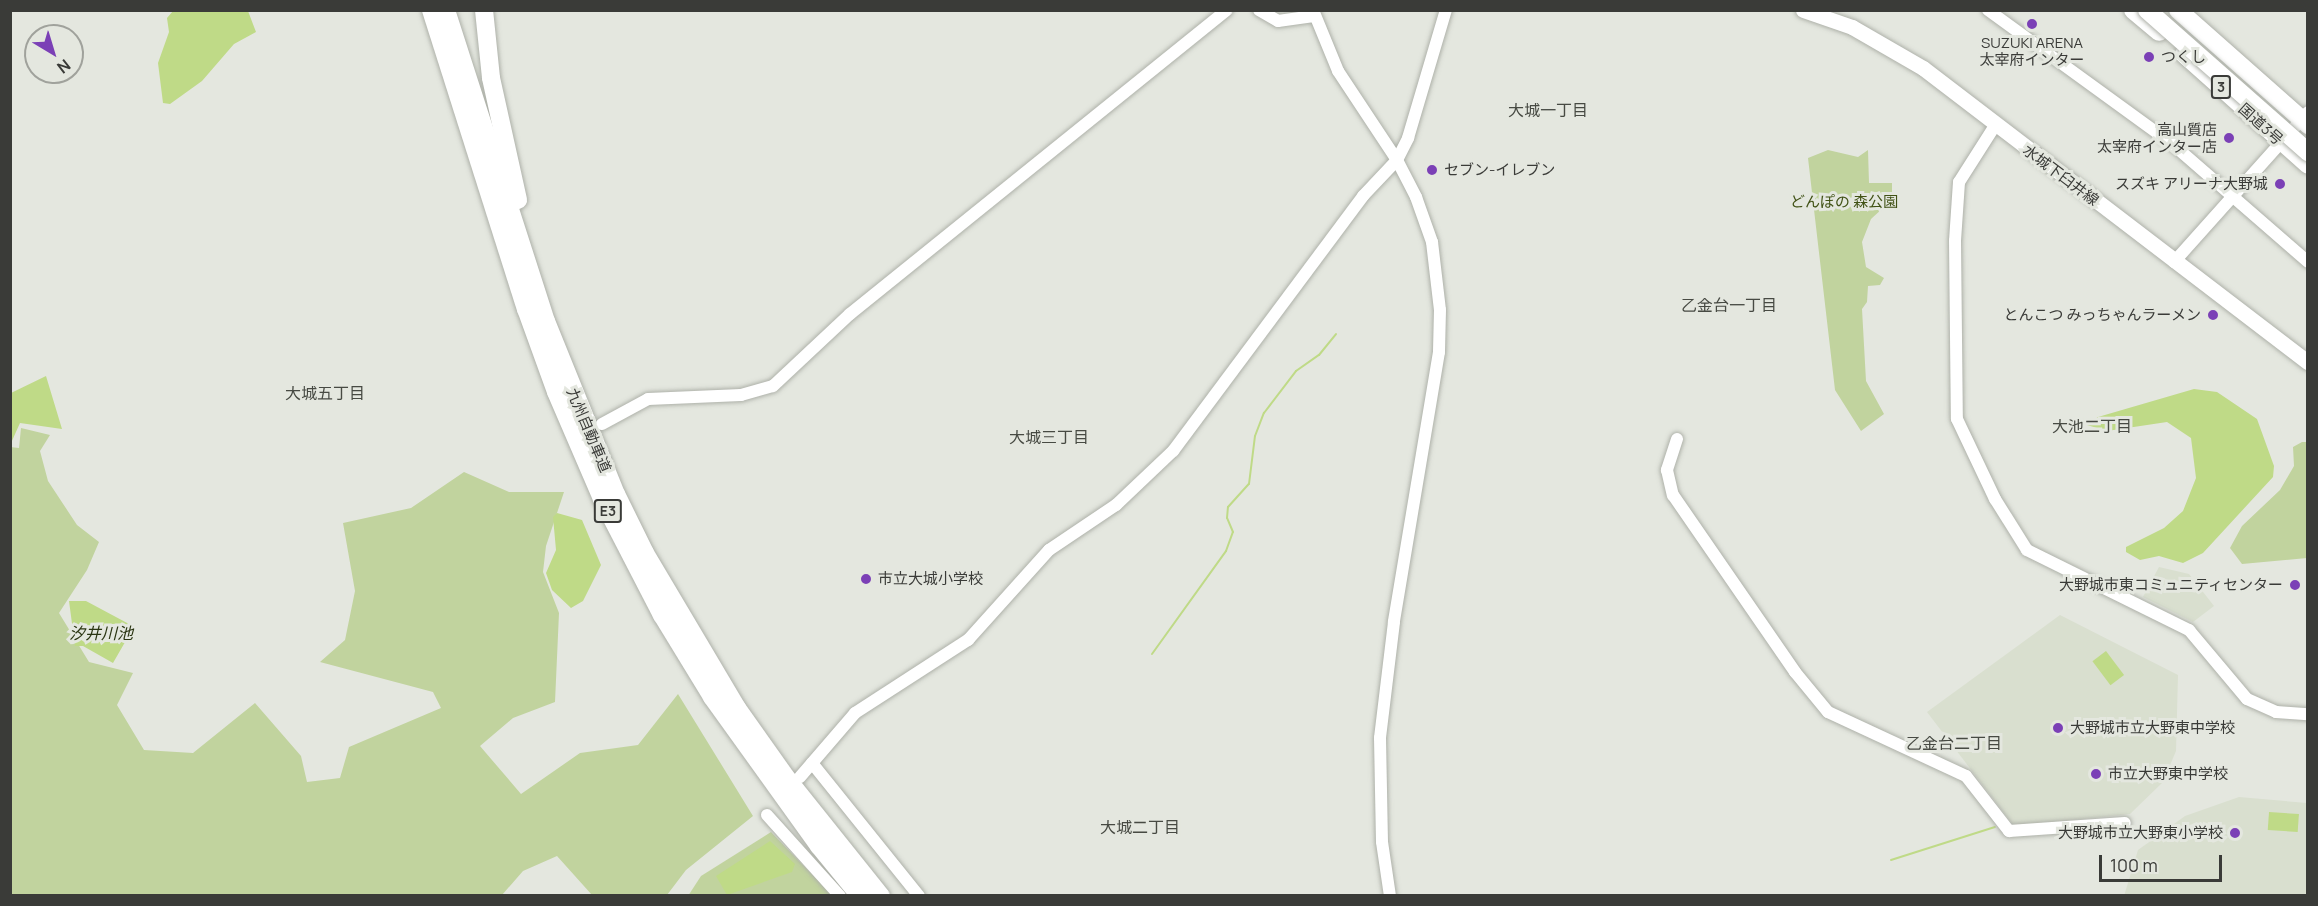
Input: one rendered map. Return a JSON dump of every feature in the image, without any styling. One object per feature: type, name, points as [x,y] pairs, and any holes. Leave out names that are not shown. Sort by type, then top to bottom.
[{"type":"highway","name":"九州自動車道","points":[[429,10],[526,309],[556,392],[602,499],[662,615],[712,697],[819,846],[860,896]]},
{"type":"highway","name":"九州自動車道","points":[[446,10],[546,321],[616,494],[645,553],[737,708],[788,780],[880,896]]},
{"type":"highway","points":[[484,10],[491,78],[520,210],[559,344],[616,494]]},
{"type":"highway","name":"国道3号","points":[[2133,10],[2307,165]]},
{"type":"highway","points":[[2147,10],[2307,152]]},
{"type":"highway","points":[[2164,10],[2306,123]]},
{"type":"highway","name":"国道3号","points":[[2178,10],[2306,123]]},
{"type":"main road","name":"水城下臼井線","points":[[1803,10],[1823,13],[1899,52],[2307,362]]},
{"type":"street","points":[[602,424],[648,399],[741,395],[773,386],[850,314],[1227,10]]},
{"type":"street","points":[[1259,10],[1278,21],[1313,13],[1338,71],[1397,160],[1432,243],[1440,310],[1439,352],[1396,610],[1381,727],[1382,842],[1390,896]]},
{"type":"street","points":[[800,777],[855,713],[968,640],[1049,550],[1109,510],[1157,469],[1363,196],[1397,160],[1408,138],[1446,10]]},
{"type":"street","points":[[1988,10],[2115,100],[2235,197],[2307,262]]},
{"type":"street","points":[[2174,262],[2235,197],[2281,142],[2306,123]]},
{"type":"street","points":[[1996,124],[1959,182],[1955,226],[1957,419],[1989,489],[2027,550],[2190,630],[2247,699],[2276,712],[2307,714]]},
{"type":"street","points":[[1677,439],[1667,470],[1673,495],[1795,672],[1828,712],[1966,776],[2009,831],[2125,823]]},
{"type":"street","points":[[812,763],[918,896]]},
{"type":"street","points":[[767,815],[840,896]]},
{"type":"shaded area","points":[[2159,567],[2189,574],[2214,606],[2193,622],[2143,597]]},
{"type":"shaded area","name":"大野城市立大野東中学校","points":[[2060,615],[2178,675],[2176,751],[2163,782],[2130,814],[2014,826],[1927,712]]},
{"type":"shaded area","name":"大野城市立大野東小学校","points":[[2239,797],[2307,803],[2307,895],[2124,896],[2138,850],[2185,816]]},
{"type":"green space","name":"どんぽの 森公園","points":[[1828,150],[1858,157],[1868,150],[1869,183],[1892,183],[1892,197],[1881,197],[1883,208],[1871,219],[1862,242],[1866,267],[1884,278],[1880,285],[1868,286],[1867,302],[1862,309],[1866,381],[1884,414],[1861,431],[1835,390],[1808,158]]},
{"type":"green space","points":[[21,428],[50,435],[40,451],[48,481],[77,525],[99,542],[87,570],[59,613],[89,662],[133,673],[117,705],[144,750],[193,753],[255,703],[301,756],[307,782],[340,778],[349,747],[441,708],[433,692],[320,662],[345,640],[355,591],[343,523],[411,508],[464,472],[509,492],[564,492],[546,546],[543,572],[559,613],[555,702],[513,718],[480,746],[521,794],[580,753],[638,745],[678,694],[753,816],[686,870],[667,895],[592,895],[557,856],[523,871],[502,895],[11,895],[10,447],[19,448]]},
{"type":"green space","points":[[2307,442],[2307,558],[2242,564],[2230,548],[2242,526],[2280,490],[2294,466],[2293,447]]},
{"type":"green space","points":[[771,832],[832,895],[688,896],[701,876]]},
{"type":"water","points":[[173,11],[248,11],[256,32],[234,44],[202,81],[170,104],[163,103],[158,63],[169,32],[167,18]]},
{"type":"water","points":[[46,376],[62,429],[20,423],[11,443],[11,393]]},
{"type":"water","points":[[2194,389],[2217,392],[2257,419],[2274,466],[2273,477],[2203,553],[2183,563],[2159,556],[2140,560],[2126,552],[2126,547],[2164,528],[2183,511],[2196,478],[2191,438],[2167,422],[2107,431],[2087,425],[2098,417]]},
{"type":"water","points":[[557,513],[582,520],[601,565],[583,601],[571,608],[552,590],[546,573],[556,550],[553,517]]},
{"type":"water","name":"汐井川池","points":[[69,601],[86,601],[129,624],[132,630],[113,663],[83,646],[75,646]]},
{"type":"water","points":[[2106,651],[2124,675],[2110,685],[2092,661]]},
{"type":"water","points":[[2269,812],[2299,814],[2298,832],[2268,830]]},
{"type":"water","points":[[770,841],[795,864],[792,872],[727,895],[716,876]]},
{"type":"waterway","points":[[1152,654],[1226,551],[1233,532],[1227,518],[1228,507],[1249,484],[1255,436],[1264,413],[1296,371],[1319,355],[1336,334]]},
{"type":"waterway","points":[[1891,860],[1995,827]]},
{"type":"place","name":"SUZUKI ARENA 太宰府インター","points":[[2032,24]]},
{"type":"place","name":"つくし","points":[[2149,57]]},
{"type":"place","name":"高山質店 太宰府インター店","points":[[2229,138]]},
{"type":"place","name":"セブン-イレブン","points":[[1432,170]]},
{"type":"place","name":"スズキ アリーナ大野城","points":[[2280,184]]},
{"type":"place","name":"とんこつ みっちゃんラーメン","points":[[2213,315]]},
{"type":"place","name":"市立大城小学校","points":[[866,579]]},
{"type":"place","name":"大野城市東コミュニティセンター","points":[[2295,585]]},
{"type":"place","name":"大野城市立大野東中学校","points":[[2058,728]]},
{"type":"place","name":"市立大野東中学校","points":[[2096,774]]},
{"type":"place","name":"大野城市立大野東小学校","points":[[2235,833]]},
{"type":"district","name":"大城一丁目","points":[[1548,110]]},
{"type":"district","name":"乙金台一丁目","points":[[1729,305]]},
{"type":"district","name":"大城五丁目","points":[[325,393]]},
{"type":"district","name":"大池二丁目","points":[[2092,426]]},
{"type":"district","name":"大城三丁目","points":[[1049,437]]},
{"type":"district","name":"乙金台二丁目","points":[[1954,743]]},
{"type":"district","name":"大城二丁目","points":[[1140,827]]}]
